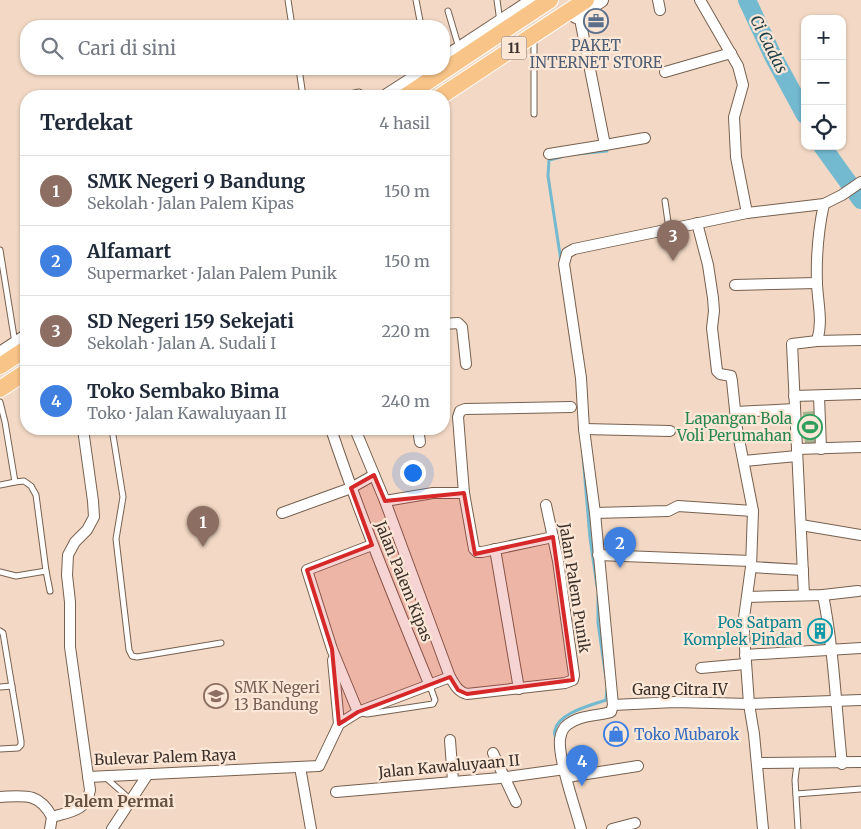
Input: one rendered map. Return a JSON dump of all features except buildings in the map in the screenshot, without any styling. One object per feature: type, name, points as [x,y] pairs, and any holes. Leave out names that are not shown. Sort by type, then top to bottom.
[{"type":"highway","name":"11","points":[[450,67],[550,0]]},
{"type":"highway","name":"11","points":[[450,90],[582,7]]},
{"type":"highway","name":"11","points":[[415,90],[438,75]]},
{"type":"highway","points":[[0,366],[20,345]]},
{"type":"highway","points":[[0,389],[20,376]]},
{"type":"main road","points":[[450,55],[534,0]]},
{"type":"main road","points":[[450,99],[534,44],[582,7],[601,0]]},
{"type":"main road","points":[[396,90],[419,75]]},
{"type":"main road","points":[[0,354],[20,344]]},
{"type":"main road","points":[[0,397],[20,384]]},
{"type":"street","points":[[700,0],[738,66],[743,85],[734,117],[736,157],[747,213]]},
{"type":"street","points":[[582,7],[605,145]]},
{"type":"street","points":[[665,72],[731,53]]},
{"type":"street","points":[[549,154],[645,138]]},
{"type":"street","points":[[580,829],[560,750],[560,738],[563,730],[569,724],[580,719],[611,712],[612,705],[595,513],[584,429],[581,378],[564,264],[567,253],[574,249],[747,213],[824,204],[842,195],[860,182]]},
{"type":"street","points":[[817,341],[821,323],[817,283],[817,239],[824,204]]},
{"type":"street","points":[[697,224],[708,265],[713,298],[712,328],[717,371],[732,378],[738,429],[753,511],[751,564],[744,618],[745,659],[762,829]]},
{"type":"street","points":[[735,285],[817,283]]},
{"type":"street","points":[[450,324],[458,323],[462,327],[466,364]]},
{"type":"street","points":[[804,595],[792,344],[817,341],[861,340]]},
{"type":"street","points":[[794,396],[861,394]]},
{"type":"street","points":[[819,396],[821,448]]},
{"type":"street","points":[[553,537],[477,552],[474,549],[464,493],[458,417],[460,411],[571,407]]},
{"type":"street","points":[[736,412],[795,409]]},
{"type":"street","points":[[584,429],[670,431]]},
{"type":"street","name":"Bulevar Palem Raya","points":[[84,435],[94,517],[87,530],[75,542],[68,555],[67,575],[70,602],[70,647],[88,777],[319,766],[339,724]]},
{"type":"street","name":"Jalan Palem Kipas","points":[[333,435],[350,488],[372,545],[430,686]]},
{"type":"street","points":[[357,435],[385,501],[450,677],[458,690],[467,694],[518,689],[495,549]]},
{"type":"street","points":[[419,435],[420,442]]},
{"type":"street","points":[[744,461],[821,448],[861,447]]},
{"type":"street","points":[[282,513],[350,488],[374,475]]},
{"type":"street","points":[[385,501],[433,493],[464,493]]},
{"type":"street","name":"Jalan Palem Punik","points":[[518,689],[565,683],[573,680],[574,675],[553,537],[546,505]]},
{"type":"street","points":[[595,513],[668,511],[678,506],[753,511]]},
{"type":"street","points":[[801,525],[861,536]]},
{"type":"street","points":[[358,712],[332,649],[307,570],[372,545]]},
{"type":"street","points":[[598,556],[751,564],[803,570]]},
{"type":"street","points":[[747,598],[823,595],[858,591]]},
{"type":"street","points":[[823,595],[831,650],[842,764]]},
{"type":"street","points":[[701,668],[745,659],[861,648]]},
{"type":"street","points":[[332,649],[339,724],[358,712],[450,677]]},
{"type":"street","name":"Gang Citra IV","points":[[612,705],[675,702],[748,704],[861,700]]},
{"type":"street","points":[[450,740],[453,781]]},
{"type":"street","points":[[493,753],[516,802]]},
{"type":"street","points":[[756,763],[842,764],[861,762]]},
{"type":"street","name":"Jalan Kawaluyaan II","points":[[336,792],[638,766]]},
{"type":"street","points":[[300,767],[311,829]]},
{"type":"street","points":[[112,829],[148,774]]},
{"type":"street","points":[[52,817],[76,810],[84,804],[90,790],[88,777]]},
{"type":"street","points":[[0,797],[31,796],[40,802],[52,817],[50,829]]},
{"type":"street","points":[[612,829],[635,823]]},
{"type":"lane","points":[[288,0],[291,20]]},
{"type":"lane","points":[[416,0],[420,20]]},
{"type":"lane","points":[[497,0],[496,6],[500,23]]},
{"type":"lane","points":[[448,11],[459,49]]},
{"type":"lane","points":[[534,44],[534,114]]},
{"type":"lane","points":[[300,75],[302,90]]},
{"type":"lane","points":[[664,201],[669,229]]},
{"type":"lane","points":[[0,250],[20,335]]},
{"type":"lane","points":[[0,402],[15,482]]},
{"type":"lane","points":[[113,435],[123,497],[116,539],[128,650],[132,656],[137,657],[221,643]]},
{"type":"lane","points":[[0,485],[24,481],[31,486],[36,495],[50,591]]},
{"type":"lane","points":[[0,572],[16,576],[46,571]]},
{"type":"lane","points":[[0,630],[3,633],[20,745],[18,748],[0,749]]},
{"type":"lane","points":[[0,687],[12,686]]},
{"type":"lane","points":[[358,712],[367,714],[433,704],[435,700],[430,686]]},
{"type":"lane","points":[[797,764],[795,780],[798,829]]},
{"type":"lane","points":[[104,777],[131,800]]},
{"type":"lane","points":[[796,794],[861,789]]},
{"type":"highlighted area","points":[[374,475],[385,501],[464,493],[475,554],[553,537],[573,680],[467,694],[458,690],[450,677],[358,712],[339,724],[332,649],[307,570],[372,545],[351,488]]},
{"type":"green space","name":"Lapangan Bola Voli Perumahan","points":[[816,411],[817,443],[805,443],[803,412]]},
{"type":"waterway","name":"Ci Cadas","points":[[747,0],[773,56],[801,108]]},
{"type":"waterway","points":[[577,154],[607,151],[606,146]]},
{"type":"waterway","name":"Ci Cadas","points":[[825,150],[861,200]]},
{"type":"waterway","points":[[561,157],[549,160],[548,176],[561,261]]},
{"type":"waterway","points":[[583,456],[590,538],[597,586]]},
{"type":"waterway","points":[[598,595],[598,623],[606,678]]},
{"type":"waterway","points":[[556,738],[555,730],[557,724],[562,719],[576,710],[606,700],[607,689]]},
{"type":"place","name":"PAKET INTERNET STORE","points":[[596,21]]},
{"type":"place","name":"SD Negeri 159 Sekejati","points":[[673,261]]},
{"type":"place","name":"Lapangan Bola Voli Perumahan","points":[[810,427]]},
{"type":"place","name":"SMK Negeri 9 Bandung","points":[[203,547]]},
{"type":"place","name":"Alfamart","points":[[620,568]]},
{"type":"place","name":"Pos Satpam Komplek Pindad","points":[[820,631]]},
{"type":"place","name":"SMK Negeri 13 Bandung","points":[[216,696]]},
{"type":"place","name":"Toko Mubarok","points":[[616,734]]},
{"type":"place","name":"Toko Sembako Bima","points":[[582,786]]},
{"type":"district","name":"Palem Permai","points":[[119,801]]}]
